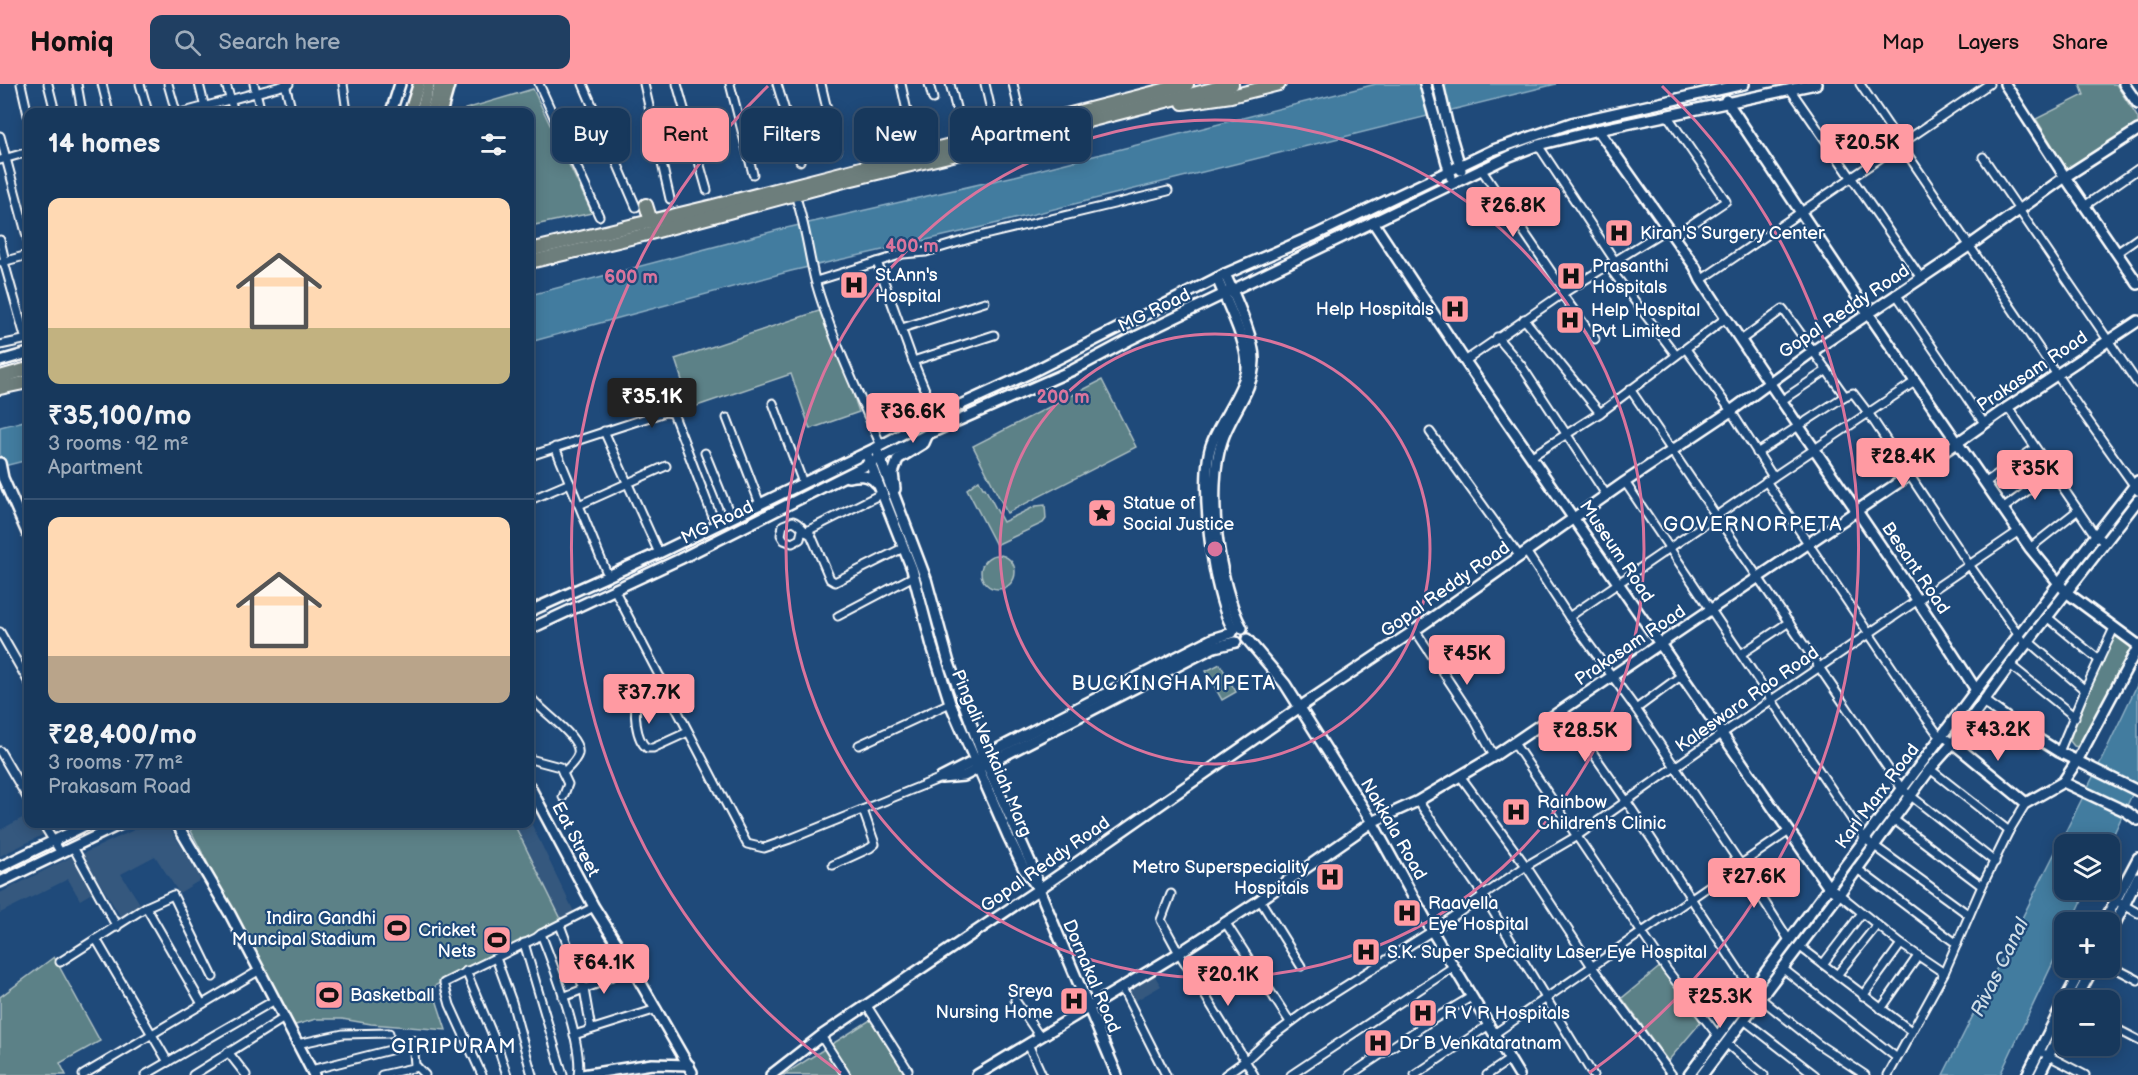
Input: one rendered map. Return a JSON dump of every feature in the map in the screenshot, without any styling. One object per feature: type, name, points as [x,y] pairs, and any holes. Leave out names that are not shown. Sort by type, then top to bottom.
[{"type":"highway","points":[[534,261],[796,199],[848,176],[1188,84]]},
{"type":"highway","points":[[534,249],[1232,84]]},
{"type":"highway","points":[[1149,105],[1203,101],[1279,84]]},
{"type":"highway","points":[[641,206],[651,221]]},
{"type":"highway","points":[[0,377],[24,376]]},
{"type":"highway","points":[[0,388],[24,377]]},
{"type":"main road","points":[[411,108],[419,84]]},
{"type":"main road","points":[[422,108],[429,84]]},
{"type":"main road","points":[[432,108],[440,84]]},
{"type":"main road","points":[[442,108],[449,84]]},
{"type":"street","points":[[21,84],[27,108]]},
{"type":"street","points":[[48,84],[54,108]]},
{"type":"street","points":[[77,84],[81,108]]},
{"type":"street","points":[[102,84],[108,108]]},
{"type":"street","points":[[140,84],[147,108]]},
{"type":"street","points":[[168,84],[175,108]]},
{"type":"street","points":[[199,84],[205,108]]},
{"type":"street","points":[[226,84],[233,108]]},
{"type":"street","points":[[254,84],[260,108]]},
{"type":"street","points":[[212,108],[287,84],[291,108]]},
{"type":"street","points":[[343,84],[346,108]]},
{"type":"street","points":[[392,108],[400,84]]},
{"type":"street","points":[[539,84],[599,216]]},
{"type":"street","points":[[583,84],[641,206]]},
{"type":"street","points":[[644,84],[670,199]]},
{"type":"street","points":[[677,84],[707,190]]},
{"type":"street","points":[[730,84],[753,174]]},
{"type":"street","points":[[777,84],[784,108]]},
{"type":"street","points":[[821,84],[827,108]]},
{"type":"street","points":[[901,84],[907,108]]},
{"type":"street","points":[[929,84],[933,99]]},
{"type":"street","points":[[950,84],[956,108]]},
{"type":"street","points":[[985,84],[990,108]]},
{"type":"street","points":[[1013,84],[1018,108]]},
{"type":"street","points":[[1425,84],[1448,172],[1454,184]]},
{"type":"street","points":[[1438,84],[1447,123],[1465,178]]},
{"type":"street","name":"MG Road","points":[[534,627],[680,558],[870,463],[879,450],[936,416],[1028,374],[1221,276],[1315,235],[1493,150],[1546,130],[1744,84]]},
{"type":"street","name":"MG Road","points":[[534,609],[659,553],[866,453],[928,434],[1073,370],[1129,340],[1481,169],[1538,146],[1598,130],[1816,84]]},
{"type":"street","points":[[1860,84],[2057,375],[2137,486]]},
{"type":"street","points":[[1701,280],[1989,84]]},
{"type":"street","points":[[2005,84],[2138,284]]},
{"type":"street","points":[[2124,84],[2138,104]]},
{"type":"street","points":[[1790,89],[1921,278]]},
{"type":"street","points":[[1721,90],[1868,313],[2030,548],[2066,592],[2138,646],[2077,761],[2063,782],[2026,803],[2009,831],[1944,973],[1888,1075]]},
{"type":"street","points":[[1667,115],[1726,201],[1674,236]]},
{"type":"street","name":"Besant Road","points":[[1598,130],[1695,267],[1701,280],[1781,401],[1919,600],[1976,690]]},
{"type":"street","name":"Gopal Reddy Road","points":[[771,1075],[821,1036],[1415,630],[2065,177],[2138,130]]},
{"type":"street","points":[[0,136],[3,159],[24,227]]},
{"type":"street","points":[[1538,146],[1585,212],[1615,261]]},
{"type":"street","points":[[3,159],[24,153]]},
{"type":"street","points":[[1983,157],[2138,384]]},
{"type":"street","points":[[1481,169],[1595,339]]},
{"type":"street","points":[[2086,205],[2138,169]]},
{"type":"street","points":[[815,279],[903,254],[926,252],[976,237],[1168,191]]},
{"type":"street","points":[[796,199],[815,279],[879,450]]},
{"type":"street","name":"Museum Road","points":[[1374,222],[1465,361],[1619,582],[1660,645],[1829,888],[1839,894]]},
{"type":"street","points":[[1465,361],[1524,319],[1668,228]]},
{"type":"street","points":[[2118,252],[2138,238]]},
{"type":"street","points":[[0,240],[3,262],[24,330]]},
{"type":"street","points":[[3,262],[24,256]]},
{"type":"street","points":[[877,262],[913,361],[936,416]]},
{"type":"street","points":[[1608,266],[1676,355]]},
{"type":"street","points":[[614,589],[747,844],[764,848],[980,762],[1212,639],[1236,633],[1228,619],[1219,588],[1211,505],[1205,491],[1210,449],[1218,428],[1243,384],[1247,371],[1243,347],[1221,276]]},
{"type":"street","points":[[1896,294],[1984,423]]},
{"type":"street","points":[[902,328],[985,302]]},
{"type":"street","points":[[1742,340],[1783,309],[1845,396]]},
{"type":"street","points":[[1532,456],[1600,413],[1726,318]]},
{"type":"street","points":[[1524,319],[1600,413]]},
{"type":"street","name":"Prakasam Road","points":[[980,1074],[1179,953],[1372,822],[1418,801],[1514,743],[1958,443],[2007,407],[2138,321]]},
{"type":"street","points":[[913,361],[994,335]]},
{"type":"street","points":[[1497,337],[1521,365],[1607,496]]},
{"type":"street","points":[[0,345],[24,341]]},
{"type":"street","points":[[1686,349],[1731,411],[1808,543],[1937,733],[1953,743],[2026,803]]},
{"type":"street","points":[[0,361],[24,354]]},
{"type":"street","points":[[1781,401],[1827,370]]},
{"type":"street","points":[[1569,617],[1916,381]]},
{"type":"street","points":[[1630,389],[1902,789],[1995,862]]},
{"type":"street","points":[[1757,453],[1853,393],[2018,636],[2085,690]]},
{"type":"street","points":[[773,403],[803,483]]},
{"type":"street","points":[[2007,407],[2095,535],[2105,543]]},
{"type":"street","points":[[534,455],[604,430],[665,412],[673,413],[716,525]]},
{"type":"street","points":[[727,418],[760,504]]},
{"type":"street","points":[[604,430],[659,553]]},
{"type":"street","points":[[1430,432],[1613,676],[1789,940]]},
{"type":"street","points":[[894,499],[893,472],[898,459],[924,443],[928,434]]},
{"type":"street","points":[[555,447],[608,576]]},
{"type":"street","points":[[1986,482],[2035,448]]},
{"type":"street","name":"Pingali Venkaiah Marg","points":[[879,450],[894,499],[926,579],[980,762],[1024,869],[1039,889]]},
{"type":"street","points":[[705,453],[731,517]]},
{"type":"street","name":"Pingali Venkaiah Marg","points":[[866,453],[914,576],[925,624],[950,704],[980,762]]},
{"type":"street","points":[[0,463],[3,478],[24,526]]},
{"type":"street","points":[[579,505],[666,466]]},
{"type":"street","points":[[2004,508],[2052,473]]},
{"type":"street","points":[[841,477],[872,478],[882,492],[803,531],[811,535],[830,579],[835,582],[903,548]]},
{"type":"street","points":[[1625,482],[1868,842],[1969,915]]},
{"type":"street","points":[[534,498],[570,483]]},
{"type":"street","name":"Karl Marx Road","points":[[1707,1073],[1726,1043],[1839,894],[1856,868],[1868,842],[1902,789],[2057,583],[2137,486]]},
{"type":"street","name":"Karl Marx Road","points":[[1689,1075],[1829,888],[1868,842],[1893,819],[2138,500]]},
{"type":"street","points":[[2030,548],[2078,510]]},
{"type":"street","name":"Kaleswara Rao Road","points":[[1225,1075],[1290,1022],[1432,931],[1526,866],[1577,836],[1723,733],[2019,531]]},
{"type":"street","points":[[838,616],[914,576]]},
{"type":"street","points":[[2047,617],[2099,660]]},
{"type":"street","points":[[925,624],[939,622]]},
{"type":"street","points":[[1741,654],[1789,622]]},
{"type":"street","points":[[2060,752],[2085,690],[2114,628]]},
{"type":"street","points":[[1415,630],[1474,720],[1494,756]]},
{"type":"street","points":[[0,632],[24,674]]},
{"type":"street","name":"Nakkala Road","points":[[1236,633],[1247,632],[1247,639],[1272,666],[1300,707],[1372,822],[1432,931],[1519,1075]]},
{"type":"street","points":[[2010,665],[2074,717]]},
{"type":"street","points":[[1636,709],[1682,675]]},
{"type":"street","points":[[660,678],[643,692],[637,704],[639,740],[647,748],[653,748],[688,732]]},
{"type":"street","points":[[1983,701],[2022,729],[2060,752],[2138,790]]},
{"type":"street","points":[[534,703],[564,728],[577,748],[577,756],[564,773]]},
{"type":"street","points":[[859,745],[950,704]]},
{"type":"street","points":[[1563,710],[1752,990]]},
{"type":"street","points":[[1514,743],[1642,934],[1718,1036]]},
{"type":"street","points":[[0,751],[24,792]]},
{"type":"street","points":[[534,760],[554,765],[564,773],[568,784],[563,797]]},
{"type":"street","points":[[1930,769],[2009,831]]},
{"type":"street","points":[[1461,777],[1526,866],[1593,968],[1672,1075]]},
{"type":"street","points":[[2063,782],[2127,812],[2138,820]]},
{"type":"street","name":"Eat Street","points":[[534,795],[594,907],[657,1009],[692,1072]]},
{"type":"street","points":[[1418,801],[1483,895],[1593,1075]]},
{"type":"street","points":[[832,865],[875,844],[863,810]]},
{"type":"street","points":[[2127,812],[2138,815]]},
{"type":"street","points":[[1893,819],[1982,886]]},
{"type":"street","points":[[45,828],[61,853]]},
{"type":"street","points":[[0,867],[80,828]]},
{"type":"street","points":[[0,882],[113,828]]},
{"type":"street","points":[[180,828],[235,923],[313,1075]]},
{"type":"street","points":[[185,828],[186,838]]},
{"type":"street","points":[[1494,1034],[1789,831]]},
{"type":"street","points":[[73,847],[117,927]]},
{"type":"street","points":[[2117,912],[2138,858]]},
{"type":"street","points":[[1856,868],[1958,944]]},
{"type":"street","points":[[2112,912],[2138,878]]},
{"type":"street","name":"Dornakal Road","points":[[1039,889],[1117,1075]]},
{"type":"street","points":[[1171,894],[1161,920],[1254,1075]]},
{"type":"street","points":[[1839,894],[1901,944],[1944,973]]},
{"type":"street","points":[[60,962],[146,907],[173,895],[213,977]]},
{"type":"street","points":[[1260,900],[1301,966]]},
{"type":"street","points":[[2120,903],[2138,913]]},
{"type":"street","points":[[146,907],[202,1004]]},
{"type":"street","points":[[482,1075],[443,986],[447,980],[496,958],[594,907]]},
{"type":"street","points":[[1823,964],[1862,913]]},
{"type":"street","points":[[1226,922],[1290,1022]]},
{"type":"street","points":[[560,925],[584,989],[591,1029]]},
{"type":"street","points":[[1838,975],[1877,925]]},
{"type":"street","points":[[541,934],[574,1035],[580,1075],[622,1071],[652,1064],[692,1072]]},
{"type":"street","points":[[96,939],[168,1062]]},
{"type":"street","points":[[524,943],[562,1075]]},
{"type":"street","points":[[1863,996],[1901,944]]},
{"type":"street","points":[[1799,946],[1911,1031]]},
{"type":"street","points":[[1881,1009],[1918,956]]},
{"type":"street","points":[[496,958],[512,1002],[532,1075]]},
{"type":"street","points":[[563,997],[599,983],[631,966]]},
{"type":"street","points":[[1291,1075],[1454,967]]},
{"type":"street","points":[[1782,968],[1897,1058]]},
{"type":"street","points":[[83,1075],[260,970]]},
{"type":"street","points":[[466,971],[507,1075]]},
{"type":"street","points":[[2120,971],[2138,980]]},
{"type":"street","points":[[1122,988],[1166,1075]]},
{"type":"street","points":[[1350,1075],[1429,1022],[1472,997]]},
{"type":"street","points":[[1760,998],[1818,1044],[1864,1075]]},
{"type":"street","points":[[145,1075],[160,1071],[168,1062],[275,1000]]},
{"type":"street","points":[[1015,1000],[1040,1037]]},
{"type":"street","points":[[867,1006],[908,1070]]},
{"type":"street","points":[[574,1035],[657,1009]]},
{"type":"street","points":[[193,1075],[284,1018]]},
{"type":"street","points":[[1744,1020],[1815,1075]]},
{"type":"street","points":[[1415,1075],[1489,1025]]},
{"type":"street","points":[[2039,1075],[2044,1053],[2054,1028]]},
{"type":"street","points":[[2120,1031],[2138,1041]]},
{"type":"street","points":[[297,1044],[343,1034],[389,1033]]},
{"type":"street","points":[[821,1036],[846,1075]]},
{"type":"street","points":[[2027,1075],[2054,1039]]},
{"type":"street","points":[[413,1040],[415,1065],[425,1075]]},
{"type":"street","points":[[1726,1043],[1764,1075]]},
{"type":"street","points":[[1028,1044],[1042,1075]]},
{"type":"street","points":[[313,1075],[315,1069],[394,1049]]},
{"type":"street","points":[[228,1052],[246,1075]]},
{"type":"street","points":[[2044,1053],[2085,1075]]},
{"type":"street","points":[[1487,1075],[1509,1060]]},
{"type":"street","points":[[382,1075],[417,1066]]},
{"type":"shaded area","points":[[24,817],[24,828],[57,828],[0,856],[0,830]]},
{"type":"shaded area","points":[[138,828],[170,828],[202,879],[179,893],[155,856],[121,874],[142,907],[122,919],[82,854]]},
{"type":"shaded area","points":[[516,828],[533,828],[576,916],[563,923]]},
{"type":"shaded area","points":[[75,855],[95,891],[80,900],[68,879],[0,913],[0,893]]},
{"type":"shaded area","points":[[1154,975],[1161,986],[1135,1001],[1128,990]]},
{"type":"green space","points":[[2080,84],[2116,84],[2138,118],[2138,126],[2068,171],[2036,119],[2084,95]]},
{"type":"green space","points":[[533,89],[552,129],[552,162],[568,162],[592,213],[534,225],[534,108],[468,108]]},
{"type":"green space","points":[[825,309],[859,412],[810,429],[791,374],[691,408],[675,359]]},
{"type":"green space","points":[[1102,380],[1136,447],[1007,513],[973,446]]},
{"type":"green space","points":[[979,480],[1003,522],[1036,506],[1045,505],[1046,519],[1043,523],[996,545],[967,489]]},
{"type":"green space","points":[[998,555],[1010,560],[1015,572],[1010,584],[998,589],[986,584],[981,572],[986,560]]},
{"type":"green space","points":[[2113,634],[2136,646],[2083,744],[2078,747],[2074,746],[2070,741],[2072,734]]},
{"type":"green space","points":[[1220,664],[1236,692],[1222,700],[1206,671]]},
{"type":"green space","name":"Indira Gandhi Muncipal Stadium","points":[[190,828],[516,828],[563,923],[436,985],[433,990],[446,1030],[371,1024],[342,1019],[316,1019],[292,1026]]},
{"type":"green space","points":[[54,957],[100,1041],[60,1063],[66,1075],[0,1075],[0,997]]},
{"type":"green space","points":[[1662,965],[1701,1022],[1668,1061],[1622,998]]},
{"type":"green space","points":[[875,1017],[910,1066],[899,1075],[783,1075]]},
{"type":"water","points":[[1376,84],[1556,84],[974,229],[791,271],[534,341],[534,294],[782,229],[1070,162],[1091,162],[1091,157]]},
{"type":"water","points":[[24,421],[24,461],[0,467],[0,427]]},
{"type":"water","points":[[2138,683],[2138,782],[2114,834],[2064,834]]},
{"type":"water","name":"Rivas Canal","points":[[2054,854],[2054,900],[2082,900],[2077,912],[2054,912],[2054,960],[2000,1075],[1943,1075]]},
{"type":"place","name":"Kiran'S Surgery Center","points":[[1619,233]]},
{"type":"place","name":"Prasanthi Hospitals","points":[[1571,276]]},
{"type":"place","name":"St.Ann's Hospital","points":[[854,285]]},
{"type":"place","name":"Help Hospitals","points":[[1455,309]]},
{"type":"place","name":"Help Hospital Pvt Limited","points":[[1570,320]]},
{"type":"place","name":"Statue of Social Justice","points":[[1102,513]]},
{"type":"place","name":"Rainbow Children's Clinic","points":[[1516,812]]},
{"type":"place","name":"Metro Superspeciality Hospitals","points":[[1330,877]]},
{"type":"place","name":"Raavella Eye Hospital","points":[[1407,913]]},
{"type":"place","name":"Indira Gandhi Muncipal Stadium","points":[[397,928]]},
{"type":"place","name":"Cricket Nets","points":[[497,940]]},
{"type":"place","name":"S.K. Super Speciality Laser Eye Hospital","points":[[1366,952]]},
{"type":"place","name":"Basketball","points":[[329,995]]},
{"type":"place","name":"Sreya Nursing Home","points":[[1074,1001]]},
{"type":"place","name":"R V R Hospitals","points":[[1423,1013]]},
{"type":"place","name":"Dr B Venkataratnam","points":[[1378,1043]]},
{"type":"district","name":"GOVERNORPETA","points":[[1753,524]]},
{"type":"district","name":"BUCKINGHAMPETA","points":[[1174,683]]},
{"type":"district","name":"GIRIPURAM","points":[[454,1046]]}]
